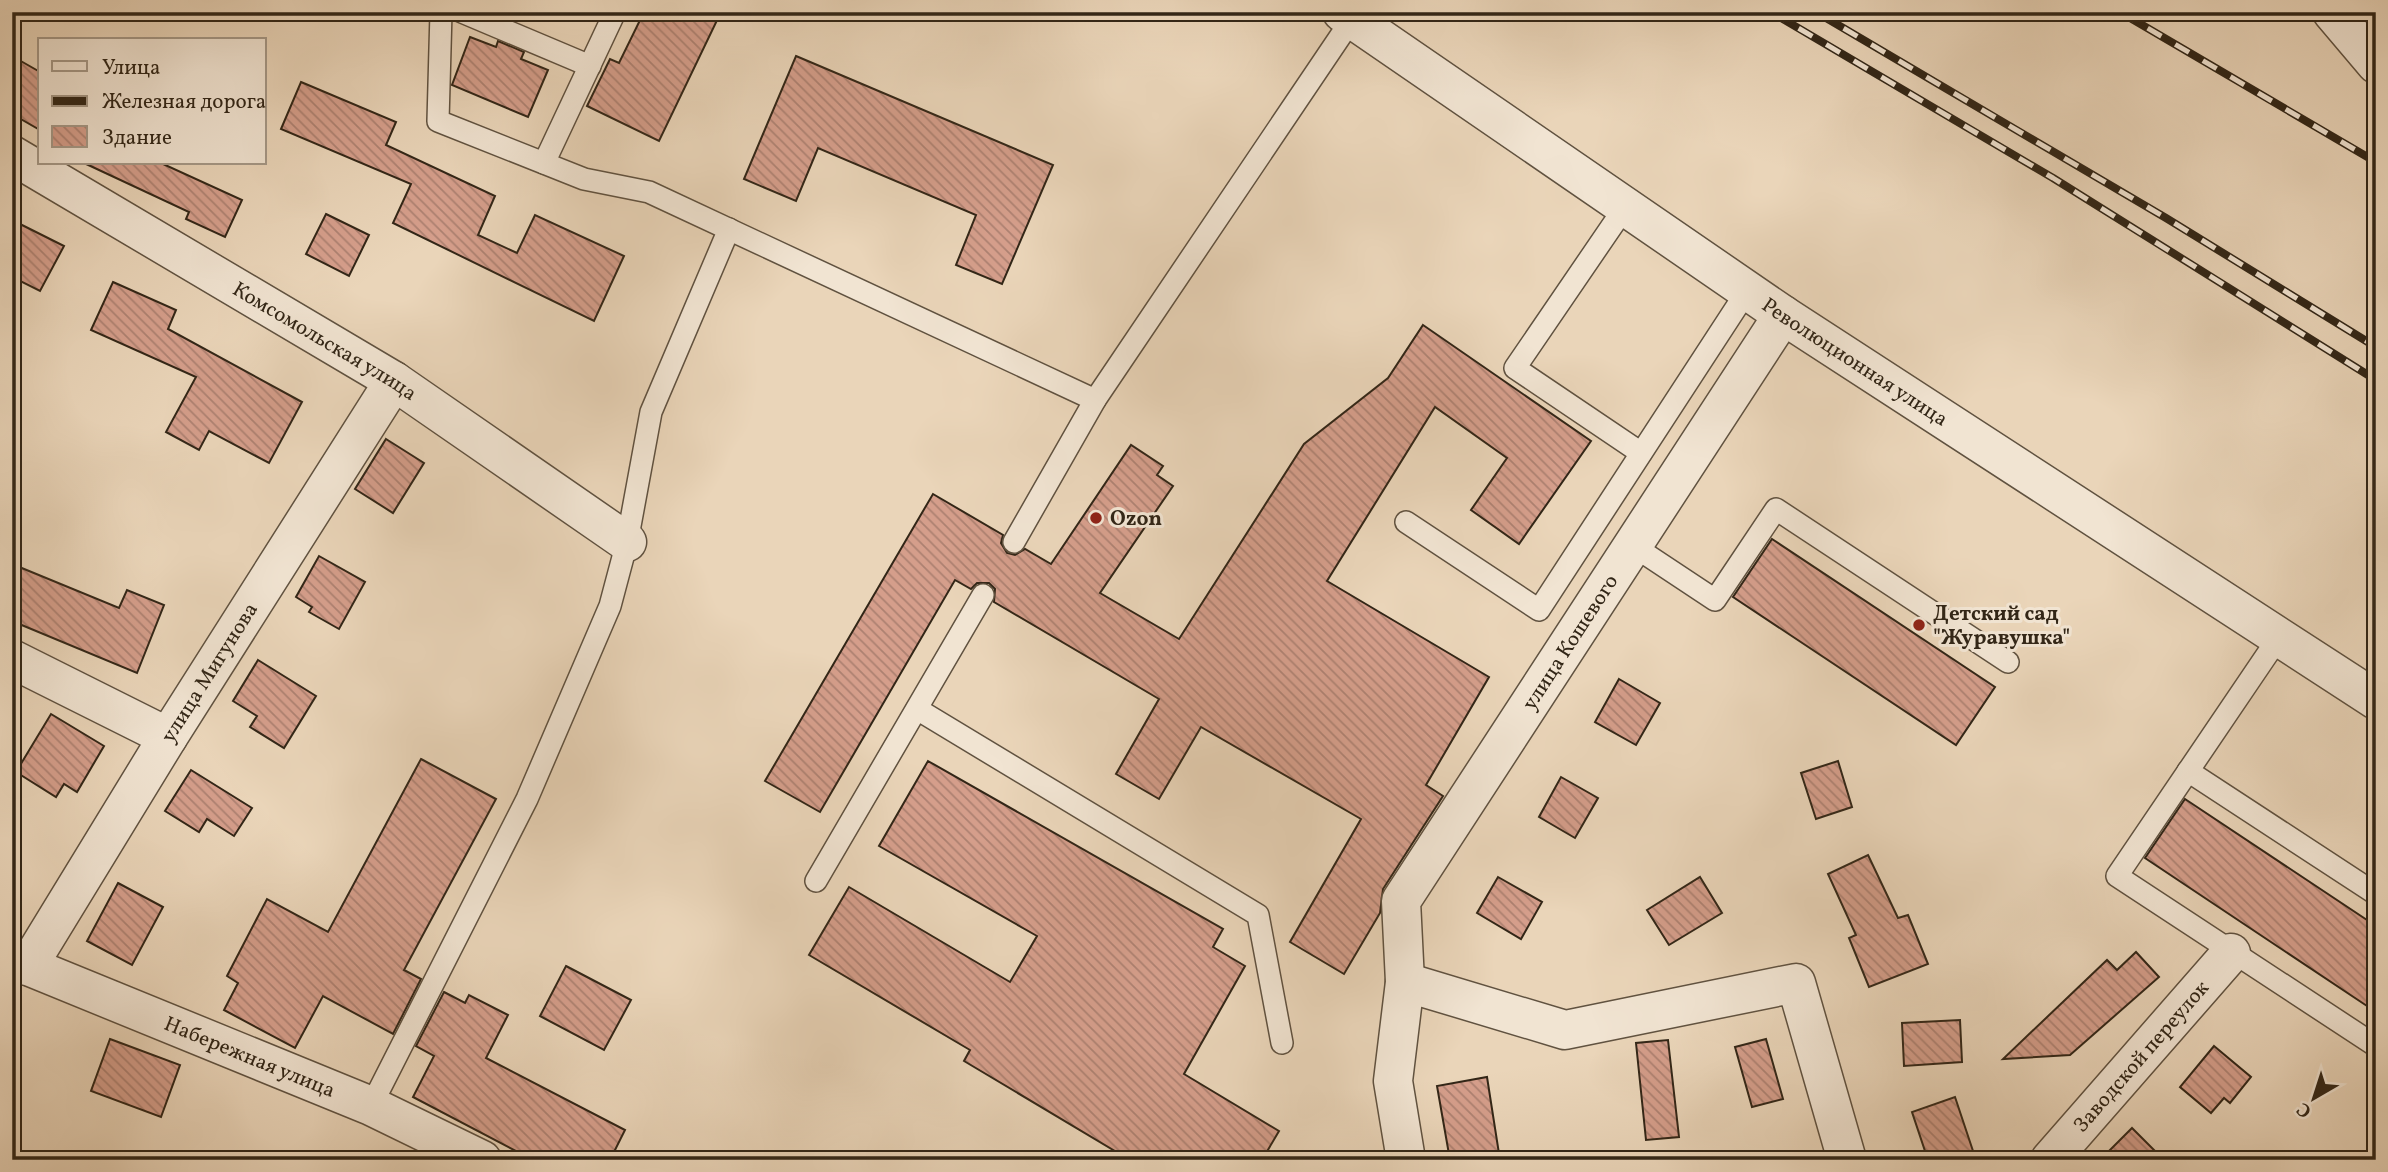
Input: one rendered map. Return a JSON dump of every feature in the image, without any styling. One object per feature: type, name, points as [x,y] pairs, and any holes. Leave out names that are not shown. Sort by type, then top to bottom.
[{"type":"street","points":[[2332,12],[2376,64]]},
{"type":"street","name":"Революционная улица","points":[[1347,16],[1783,315],[2376,699]]},
{"type":"street","name":"Комсомольская улица","points":[[12,155],[394,381],[627,542]]},
{"type":"street","name":"улица Кошевого","points":[[1406,1160],[1393,1081],[1405,982],[1401,901],[1783,315]]},
{"type":"street","name":"улица Мигунова","points":[[20,965],[394,381]]},
{"type":"street","points":[[12,659],[168,737]]},
{"type":"street","name":"Заводской переулок","points":[[2050,1160],[2231,953]]},
{"type":"street","name":"Набережная улица","points":[[20,965],[371,1106],[482,1160]]},
{"type":"street","points":[[1405,982],[1564,1030],[1796,983],[1847,1160]]},
{"type":"lane","points":[[441,12],[438,121],[584,178],[649,192],[1095,400]]},
{"type":"lane","points":[[462,12],[590,66]]},
{"type":"lane","points":[[544,163],[615,12]]},
{"type":"lane","points":[[1014,542],[1095,400],[1347,16]]},
{"type":"lane","points":[[1625,207],[1515,368],[1641,453]]},
{"type":"lane","points":[[371,1106],[527,799],[610,606],[627,542],[651,412],[729,229]]},
{"type":"lane","points":[[1406,522],[1539,610],[1748,291]]},
{"type":"lane","points":[[1633,545],[1715,600],[1776,509],[2008,662]]},
{"type":"lane","points":[[816,881],[982,595]]},
{"type":"lane","points":[[2279,637],[2117,876],[2376,1046]]},
{"type":"lane","points":[[917,709],[1258,915],[1282,1043]]},
{"type":"lane","points":[[2188,771],[2376,894]]},
{"type":"building","points":[[644,12],[721,12],[659,141],[587,106],[610,59],[619,63]]},
{"type":"building","points":[[470,37],[496,47],[498,41],[524,52],[521,59],[548,70],[528,117],[452,85]]},
{"type":"building","points":[[12,56],[38,71],[38,129],[12,114]]},
{"type":"building","points":[[796,56],[1053,165],[1002,284],[956,265],[976,215],[818,148],[796,201],[744,179]]},
{"type":"building","points":[[301,82],[396,122],[386,145],[495,196],[478,235],[517,253],[535,215],[624,256],[594,321],[393,223],[411,184],[281,129]]},
{"type":"building","points":[[86,164],[163,164],[242,200],[225,237],[186,219],[189,212]]},
{"type":"building","points":[[326,214],[369,235],[349,276],[306,254]]},
{"type":"building","points":[[12,220],[64,246],[40,291],[12,277]]},
{"type":"building","points":[[113,282],[176,310],[168,329],[302,402],[269,463],[209,431],[199,450],[166,432],[196,377],[91,330]]},
{"type":"building","points":[[1423,325],[1591,441],[1519,544],[1471,510],[1507,458],[1435,407],[1327,581],[1489,677],[1426,785],[1443,796],[1383,889],[1380,913],[1344,974],[1290,942],[1361,819],[1201,727],[1159,799],[1116,774],[1159,699],[994,602],[995,589],[989,583],[977,583],[971,589],[955,580],[820,812],[765,781],[933,494],[1003,535],[1001,543],[1007,553],[1015,555],[1025,549],[1051,564],[1131,445],[1163,466],[1157,475],[1173,486],[1100,593],[1179,639],[1304,444],[1388,378]]},
{"type":"building","points":[[386,439],[424,463],[393,513],[355,489]]},
{"type":"building","points":[[1772,539],[1995,687],[1956,745],[1733,597]]},
{"type":"building","points":[[319,556],[365,582],[339,629],[309,612],[312,607],[296,597]]},
{"type":"building","points":[[12,564],[119,608],[127,590],[164,605],[137,673],[12,621]]},
{"type":"building","points":[[258,660],[316,696],[284,748],[250,727],[257,716],[233,701]]},
{"type":"building","points":[[1619,679],[1660,703],[1636,745],[1595,722]]},
{"type":"building","points":[[51,714],[104,746],[77,792],[64,784],[56,797],[16,772]]},
{"type":"building","points":[[421,759],[496,799],[404,970],[421,979],[393,1034],[323,996],[295,1048],[224,1010],[238,983],[227,976],[267,899],[328,932]]},
{"type":"building","points":[[928,761],[1223,929],[1213,947],[1245,966],[1184,1074],[1279,1131],[1262,1160],[1130,1160],[964,1061],[970,1050],[809,955],[849,887],[1010,982],[1037,936],[879,846]]},
{"type":"building","points":[[1838,761],[1852,807],[1816,819],[1801,773]]},
{"type":"building","points":[[191,770],[252,808],[234,836],[207,819],[199,832],[165,811]]},
{"type":"building","points":[[1561,777],[1598,798],[1575,838],[1539,817]]},
{"type":"building","points":[[2185,799],[2376,926],[2376,1012],[2145,858]]},
{"type":"building","points":[[1868,855],[1898,918],[1908,915],[1928,964],[1869,987],[1849,938],[1856,935],[1828,874]]},
{"type":"building","points":[[1498,877],[1542,902],[1521,939],[1477,913]]},
{"type":"building","points":[[1700,877],[1722,913],[1669,945],[1647,910]]},
{"type":"building","points":[[118,883],[163,907],[132,965],[87,941]]},
{"type":"building","points":[[2136,952],[2159,977],[2070,1055],[2003,1059],[2107,960],[2117,970]]},
{"type":"building","points":[[566,966],[631,1000],[604,1050],[540,1016]]},
{"type":"building","points":[[444,992],[465,1003],[469,995],[508,1015],[486,1058],[625,1130],[610,1160],[533,1160],[413,1097],[434,1056],[416,1046]]},
{"type":"building","points":[[1960,1020],[1962,1062],[1904,1066],[1902,1023]]},
{"type":"building","points":[[110,1039],[180,1065],[161,1117],[91,1091]]},
{"type":"building","points":[[1766,1039],[1783,1099],[1752,1107],[1735,1047]]},
{"type":"building","points":[[1668,1040],[1679,1137],[1646,1140],[1636,1043]]},
{"type":"building","points":[[2214,1046],[2251,1077],[2230,1103],[2224,1098],[2211,1113],[2180,1087]]},
{"type":"building","points":[[1487,1077],[1500,1160],[1450,1160],[1437,1086]]},
{"type":"building","points":[[1955,1097],[1976,1160],[1928,1160],[1912,1112]]},
{"type":"building","points":[[2132,1128],[2164,1160],[2100,1160]]},
{"type":"railway","points":[[1771,12],[2053,178],[2376,380]]},
{"type":"railway","points":[[1816,12],[2166,218],[2376,347]]},
{"type":"railway","points":[[2120,12],[2376,162]]},
{"type":"place","name":"Ozon","points":[[1096,518]]},
{"type":"place","name":"Детский сад \"Журавушка\"","points":[[1919,625]]}]
